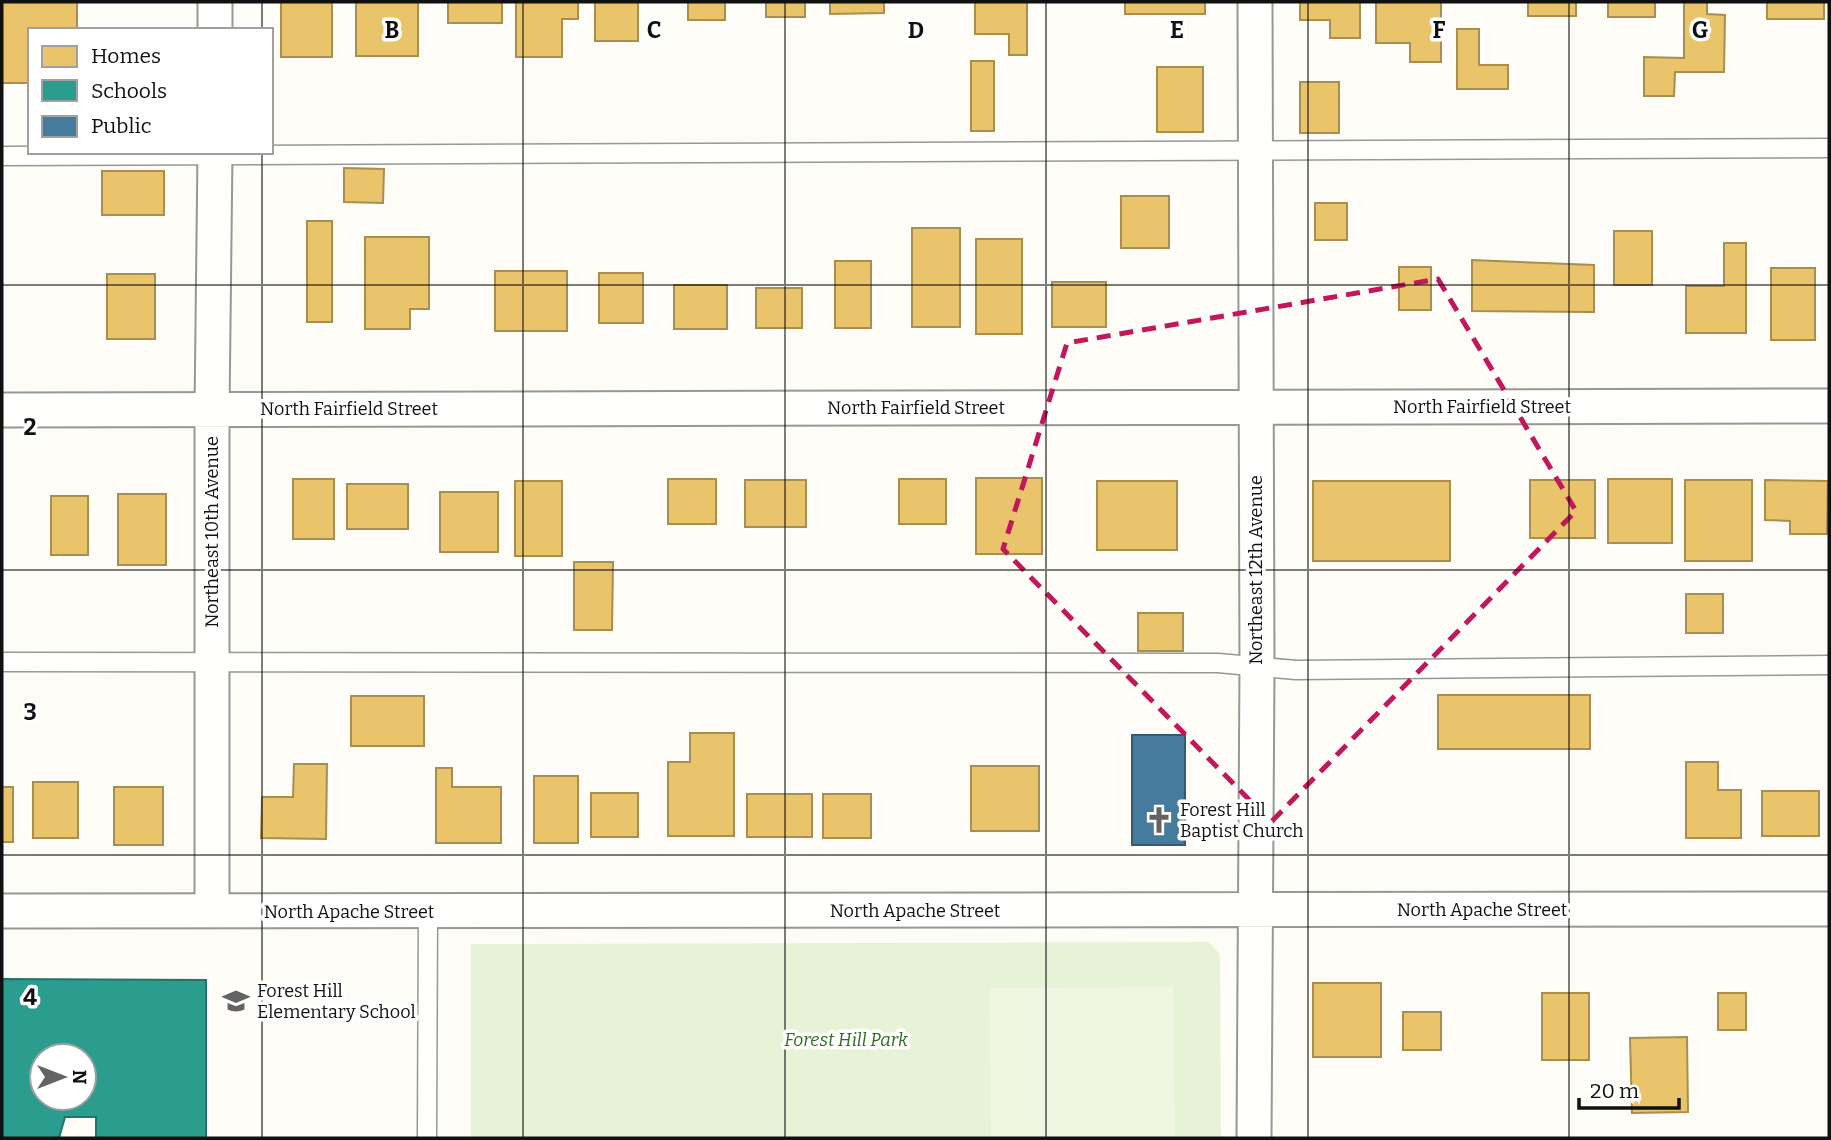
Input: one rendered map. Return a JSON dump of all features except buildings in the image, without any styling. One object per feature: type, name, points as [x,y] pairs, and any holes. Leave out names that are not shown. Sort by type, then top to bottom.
[{"type":"street","points":[[215,2],[215,28]]},
{"type":"street","name":"Northeast 12th Avenue","points":[[1254,1138],[1257,667],[1254,407],[1255,2]]},
{"type":"street","name":"Northeast 10th Avenue","points":[[212,911],[215,154]]},
{"type":"street","name":"North Fairfield Street","points":[[2,410],[1829,406]]},
{"type":"street","name":"North Apache Street","points":[[2,911],[1829,909]]},
{"type":"lane","points":[[273,153],[1829,148]]},
{"type":"lane","points":[[2,156],[144,154]]},
{"type":"lane","points":[[2,662],[1218,663],[1296,670],[1829,665]]},
{"type":"lane","points":[[427,1138],[428,912]]},
{"type":"highlighted area","points":[[1438,279],[1576,511],[1271,822],[1003,549],[1067,343]]},
{"type":"green space","name":"Forest Hill Park","points":[[1209,942],[1220,954],[1221,1138],[471,1138],[471,944]]},
{"type":"green space","points":[[1173,987],[1175,1138],[991,1138],[990,988]]},
{"type":"place","name":"Forest Hill Baptist Church","points":[[1159,820]]},
{"type":"place","name":"Forest Hill Elementary School","points":[[236,1001]]}]
